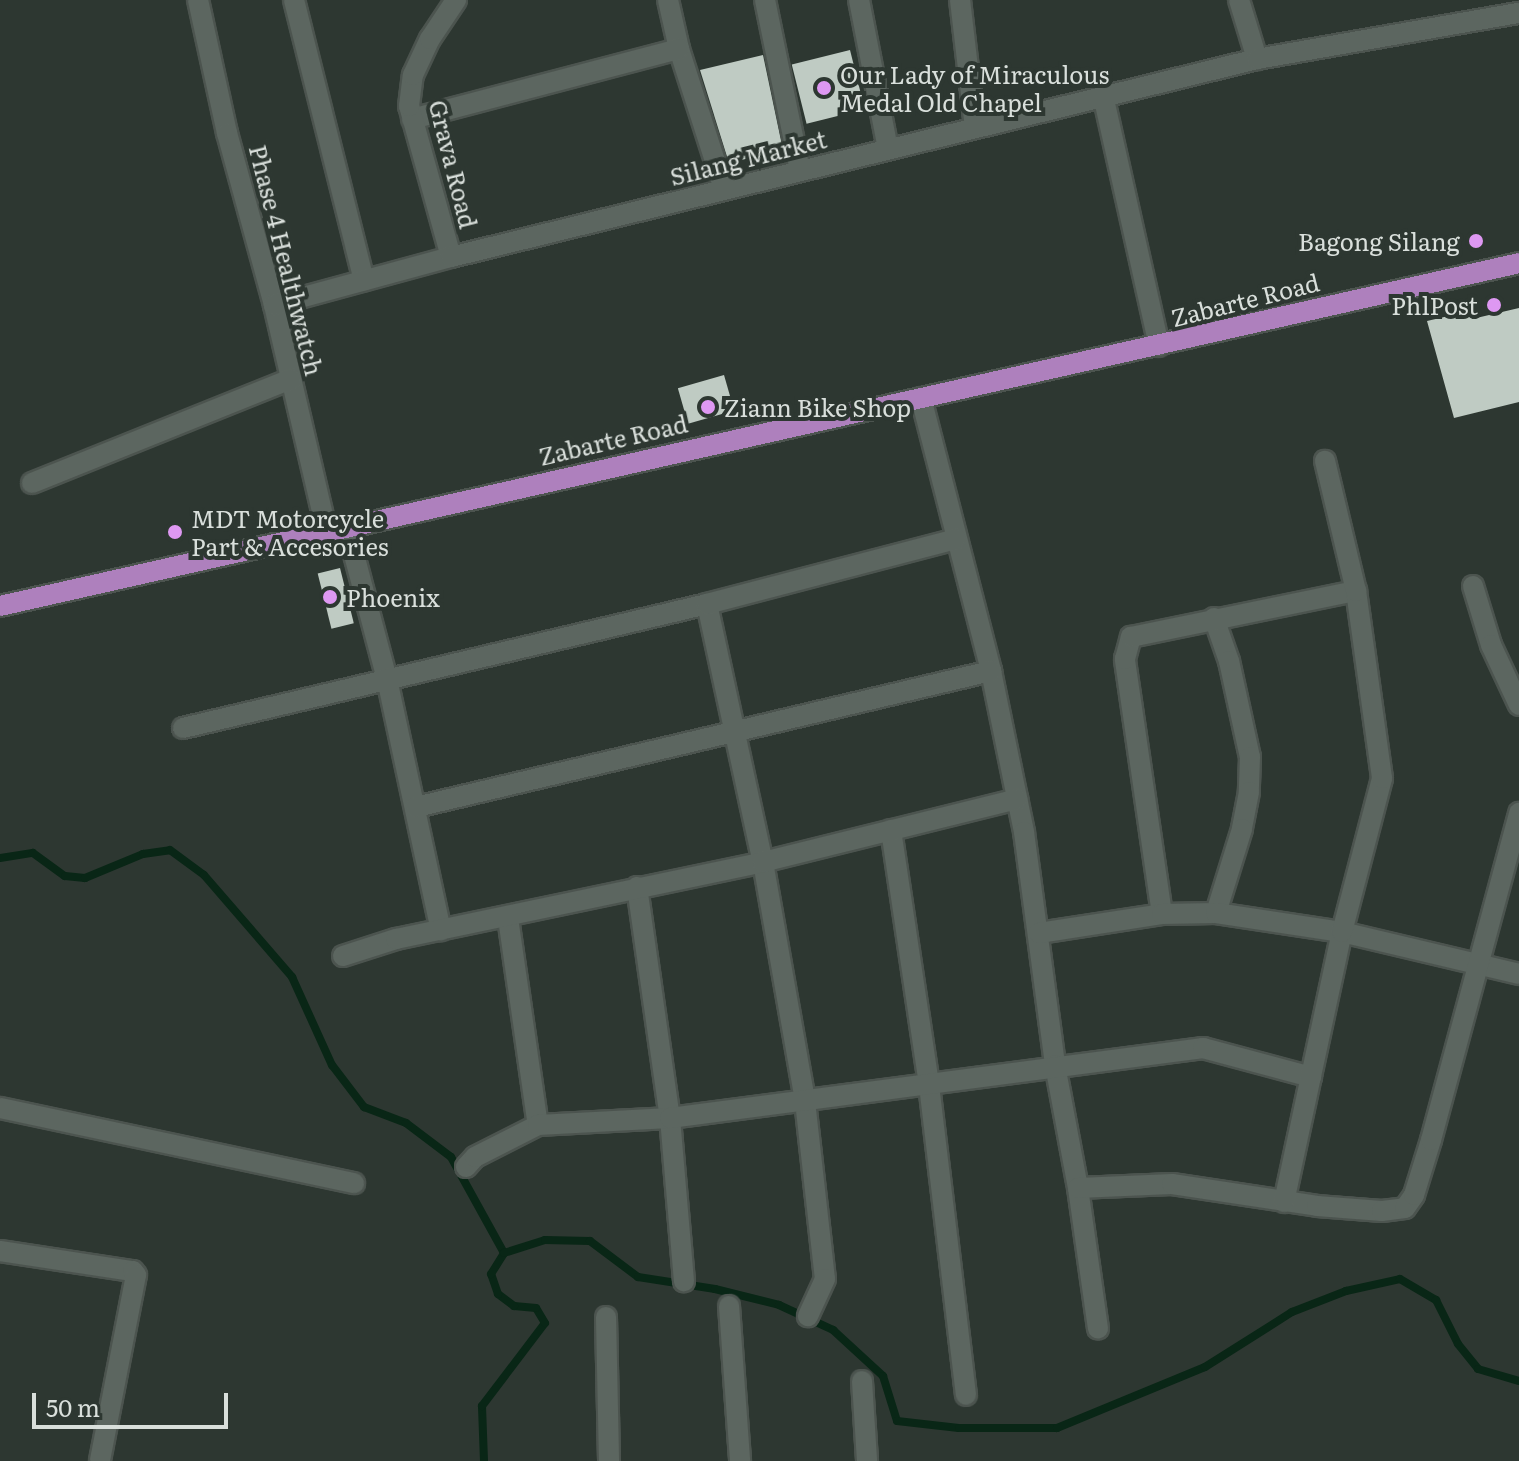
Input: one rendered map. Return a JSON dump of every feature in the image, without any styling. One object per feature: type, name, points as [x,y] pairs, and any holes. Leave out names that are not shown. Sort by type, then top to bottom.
[{"type":"main road","name":"Zabarte Road","points":[[0,606],[1519,263]]},
{"type":"street","name":"Phase 4 Healthwatch","points":[[198,0],[227,133],[291,379],[387,679],[441,930]]},
{"type":"street","points":[[294,0],[364,280]]},
{"type":"street","name":"Grava Road","points":[[451,257],[409,106],[413,75],[430,39],[456,0]]},
{"type":"street","points":[[668,0],[679,49],[724,189]]},
{"type":"street","points":[[765,0],[800,170]]},
{"type":"street","points":[[859,0],[888,149]]},
{"type":"street","points":[[960,0],[975,127]]},
{"type":"street","points":[[1239,0],[1257,59]]},
{"type":"street","name":"Silang Market","points":[[274,305],[451,257],[1103,95],[1257,59],[1519,13]]},
{"type":"street","points":[[412,119],[679,49]]},
{"type":"street","points":[[1103,95],[1159,346]]},
{"type":"street","points":[[32,483],[291,379]]},
{"type":"street","points":[[921,398],[991,671],[1017,799],[1039,933],[1055,1065],[1078,1188],[1098,1329]]},
{"type":"street","points":[[1284,1202],[1342,932],[1382,778],[1356,591],[1325,461]]},
{"type":"street","points":[[183,728],[707,604],[956,539]]},
{"type":"street","points":[[1473,586],[1491,645],[1519,705]]},
{"type":"street","points":[[1162,914],[1125,659],[1126,646],[1131,637],[1356,591]]},
{"type":"street","points":[[707,604],[763,862],[805,1101],[825,1279],[808,1316]]},
{"type":"street","points":[[1214,618],[1229,661],[1250,757],[1249,792],[1242,829],[1216,913]]},
{"type":"street","points":[[416,807],[991,671]]},
{"type":"street","points":[[343,956],[441,930],[763,862],[1017,799]]},
{"type":"street","points":[[1078,1188],[1172,1184],[1284,1202],[1382,1211],[1405,1208],[1414,1195],[1431,1140],[1519,813]]},
{"type":"street","points":[[891,830],[929,1085],[966,1395]]},
{"type":"street","points":[[637,887],[670,1118],[684,1281]]},
{"type":"street","points":[[1039,933],[1162,914],[1216,913],[1342,932],[1519,974]]},
{"type":"street","points":[[508,918],[538,1125]]},
{"type":"street","points":[[466,1167],[475,1157],[538,1125],[670,1118],[929,1085],[1055,1065],[1203,1048],[1311,1077]]},
{"type":"street","points":[[0,1108],[354,1183]]},
{"type":"street","points":[[0,1251],[133,1271],[136,1275],[100,1461]]},
{"type":"street","points":[[729,1306],[740,1461]]},
{"type":"street","points":[[606,1317],[609,1461]]},
{"type":"street","points":[[862,1381],[867,1461]]},
{"type":"building","name":"Our Lady of Miraculous Medal Old Chapel","points":[[850,50],[865,109],[807,124],[792,65]]},
{"type":"building","points":[[763,55],[783,150],[729,163],[700,70]]},
{"type":"building","points":[[1519,308],[1519,402],[1454,418],[1427,321],[1470,311],[1472,319]]},
{"type":"building","points":[[724,375],[734,411],[688,424],[678,388]]},
{"type":"building","points":[[340,568],[354,623],[331,629],[318,574]]},
{"type":"waterway","points":[[0,858],[33,853],[65,876],[85,878],[143,854],[170,850],[204,875],[292,977],[332,1065],[364,1107],[406,1123],[451,1157],[504,1253]]},
{"type":"waterway","points":[[484,1461],[482,1406],[545,1323],[536,1308],[514,1306],[498,1294],[491,1274],[504,1253],[545,1240],[590,1241],[638,1277],[715,1289],[779,1305],[833,1330],[883,1376],[897,1421],[959,1428],[1057,1428],[1205,1367],[1292,1312],[1346,1291],[1400,1279],[1436,1300],[1458,1344],[1478,1369],[1519,1381]]},
{"type":"place","name":"Our Lady of Miraculous Medal Old Chapel","points":[[824,88]]},
{"type":"place","name":"Bagong Silang","points":[[1476,241]]},
{"type":"place","name":"PhlPost","points":[[1494,305]]},
{"type":"place","name":"Ziann Bike Shop","points":[[708,407]]},
{"type":"place","name":"MDT Motorcycle Part & Accesories","points":[[175,532]]},
{"type":"place","name":"Phoenix","points":[[330,597]]}]
